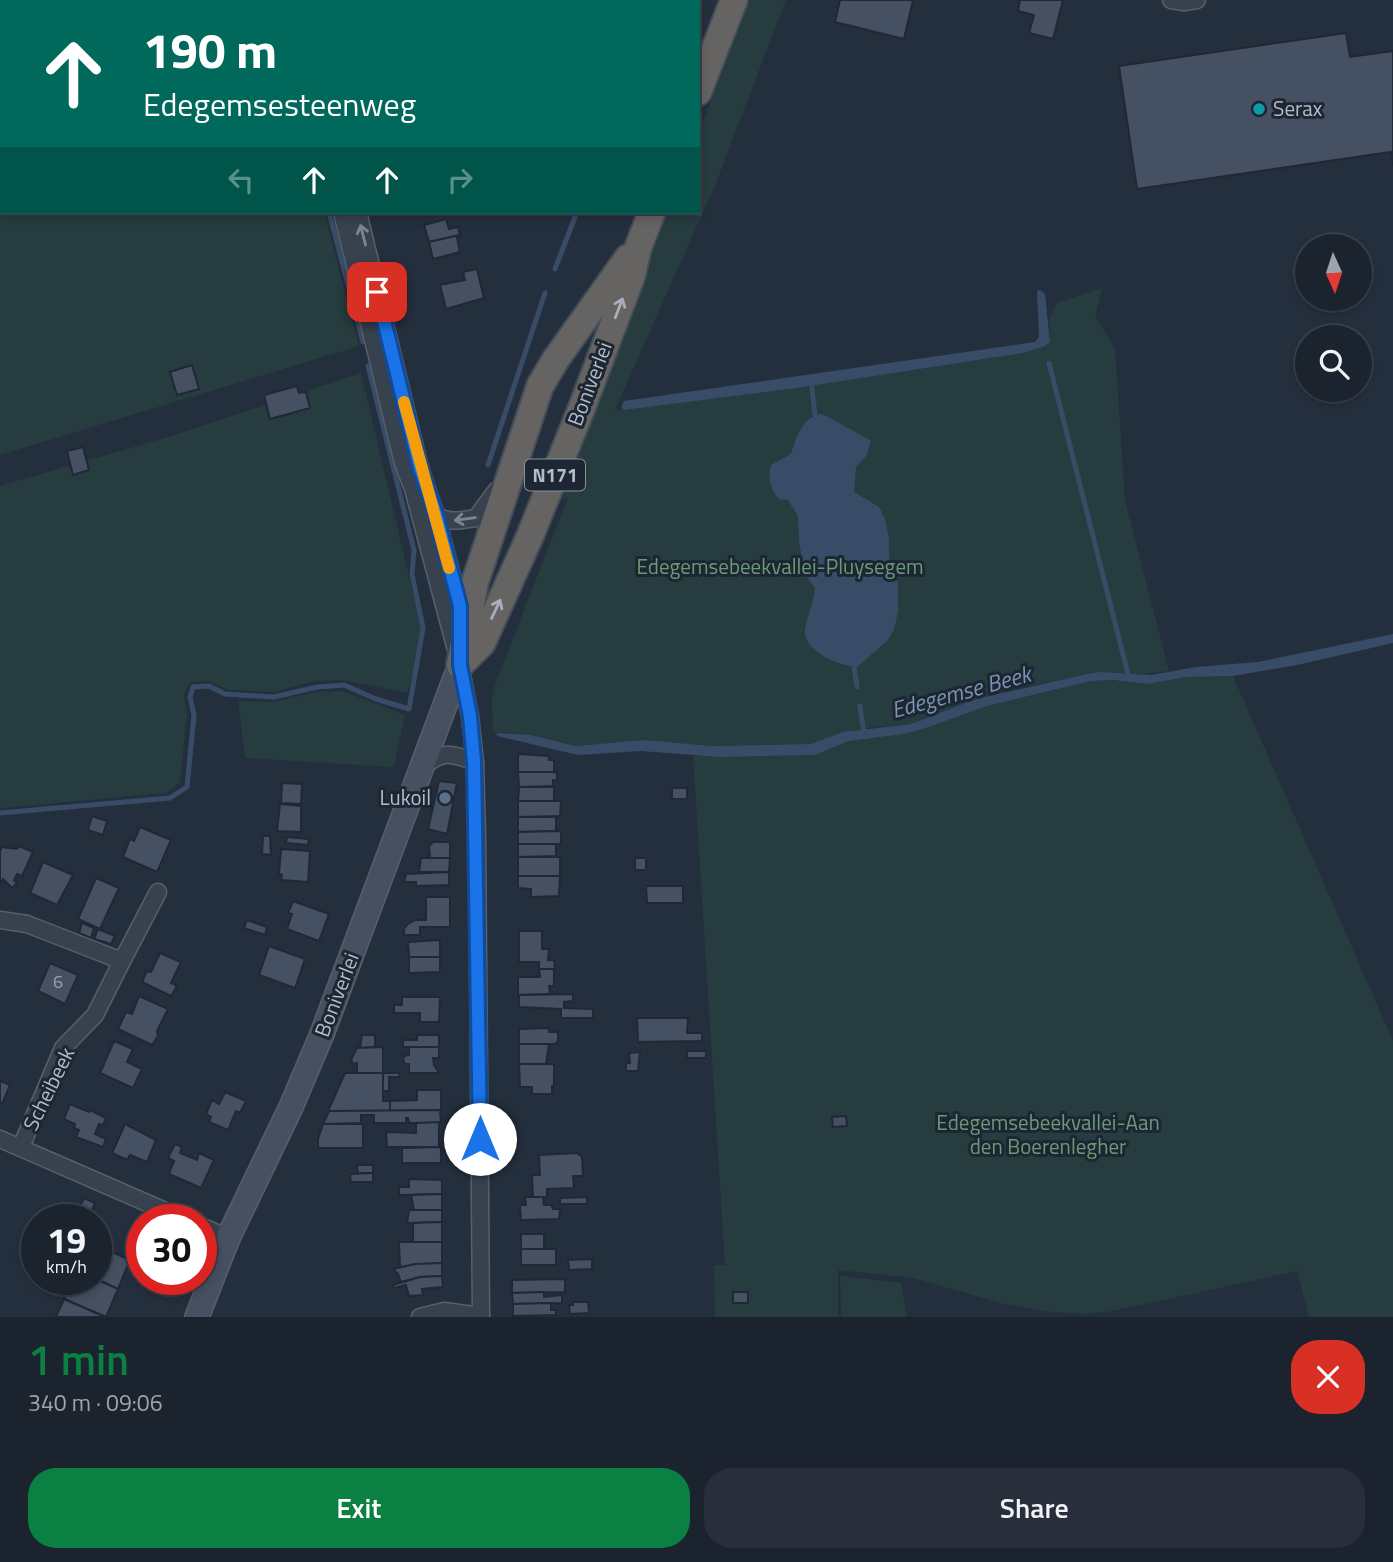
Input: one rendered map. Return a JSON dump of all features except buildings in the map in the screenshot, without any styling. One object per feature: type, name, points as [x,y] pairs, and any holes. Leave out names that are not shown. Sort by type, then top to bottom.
[{"type":"highway","points":[[700,87],[734,0]]},
{"type":"highway","name":"Boniverlei","points":[[460,665],[482,643],[530,536],[632,275],[638,248],[651,214]]},
{"type":"highway","name":"Boniverlei","points":[[460,665],[475,582],[540,386],[626,260],[638,248]]},
{"type":"main road","name":"Boniverlei","points":[[197,1317],[228,1238],[291,1107],[322,1034],[460,665]]},
{"type":"street","points":[[1171,0],[1197,0]]},
{"type":"street","points":[[342,214],[403,463],[414,489],[460,665],[470,716],[474,762],[481,1317],[444,1311],[419,1317]]},
{"type":"street","points":[[358,214],[420,468],[436,514],[460,606],[460,665]]},
{"type":"street","name":"Boniverlei","points":[[436,514],[443,520],[477,518],[486,508],[513,462]]},
{"type":"street","points":[[470,716],[473,672],[482,643]]},
{"type":"street","points":[[421,770],[435,756],[448,753],[474,762]]},
{"type":"street","name":"Scheibeek","points":[[21,1147],[64,1048],[95,1015],[158,892]]},
{"type":"street","points":[[0,920],[27,924],[122,961]]},
{"type":"street","points":[[0,1139],[150,1204]]},
{"type":"street","points":[[217,1233],[228,1238]]},
{"type":"green space","name":"Edegemsebeekvallei-Pluysegem","points":[[750,0],[786,0],[716,183],[615,410],[797,388],[1023,353],[1050,342],[1049,320],[1057,303],[1102,288],[1095,317],[1115,348],[1125,500],[1169,671],[1136,675],[1099,672],[1013,689],[976,699],[911,724],[868,728],[811,744],[713,746],[644,740],[575,746],[531,735],[493,732],[492,698],[495,684],[568,498],[558,497],[646,282],[653,252],[667,214],[700,214],[700,129]]},
{"type":"green space","points":[[0,214],[325,214],[359,346],[0,455]]},
{"type":"green space","points":[[361,373],[421,628],[418,656],[407,693],[343,680],[315,681],[273,692],[229,690],[209,681],[190,682],[184,695],[187,715],[180,782],[167,793],[0,808],[0,486],[175,435]]},
{"type":"green space","name":"Edegemsebeekvallei-Aan den Boerenlegher","points":[[1233,676],[1393,1041],[1393,1317],[1309,1317],[1297,1271],[1113,1311],[1087,1314],[1052,1312],[1004,1304],[914,1278],[838,1270],[838,1317],[715,1317],[714,1265],[725,1265],[693,756],[815,755],[849,741],[904,734],[987,706],[1091,681],[1113,680],[1148,684],[1185,677]]},
{"type":"green space","points":[[342,691],[405,715],[394,767],[245,758],[238,701],[273,702],[316,692]]},
{"type":"green space","points":[[840,1276],[901,1283],[907,1317],[841,1317]]},
{"type":"water","points":[[1037,291],[1045,294],[1050,342],[1023,353],[797,388],[624,410],[621,407],[624,401],[1035,342],[1039,337]]},
{"type":"water","points":[[821,414],[871,441],[866,456],[856,467],[854,492],[879,507],[885,519],[889,557],[898,584],[898,611],[894,630],[887,641],[857,667],[825,657],[811,646],[807,639],[805,628],[815,588],[804,573],[798,516],[788,500],[779,499],[770,479],[771,465],[791,454],[804,424]]},
{"type":"water","points":[[1393,634],[1393,643],[1297,665],[1233,676],[1185,677],[1148,684],[1113,680],[1091,681],[987,706],[904,734],[849,741],[815,755],[719,757],[641,751],[578,755],[497,736],[496,733],[531,735],[575,746],[644,740],[713,746],[811,744],[843,732],[911,724],[976,699],[1087,674],[1099,672],[1151,675],[1196,667],[1258,662]]},
{"type":"waterway","points":[[330,214],[363,342]]},
{"type":"waterway","points":[[555,269],[576,214]]},
{"type":"waterway","points":[[488,465],[545,293]]},
{"type":"waterway","points":[[1049,363],[1128,674]]},
{"type":"waterway","name":"Edegemse Beek","points":[[0,813],[170,798],[187,787],[194,715],[190,697],[193,687],[209,686],[225,694],[274,697],[317,687],[344,685],[409,709],[423,628],[412,574],[414,550],[368,366]]},
{"type":"waterway","points":[[811,380],[815,415]]},
{"type":"waterway","points":[[854,666],[857,687]]},
{"type":"waterway","points":[[860,706],[864,733]]},
{"type":"slow traffic","points":[[404,402],[449,568]]},
{"type":"place","name":"Serax","points":[[1259,109]]},
{"type":"place","name":"Lukoil","points":[[445,798]]},
{"type":"route","points":[[377,292],[420,468],[436,514],[460,606],[460,665],[470,716],[477,836],[480,1139]]}]
